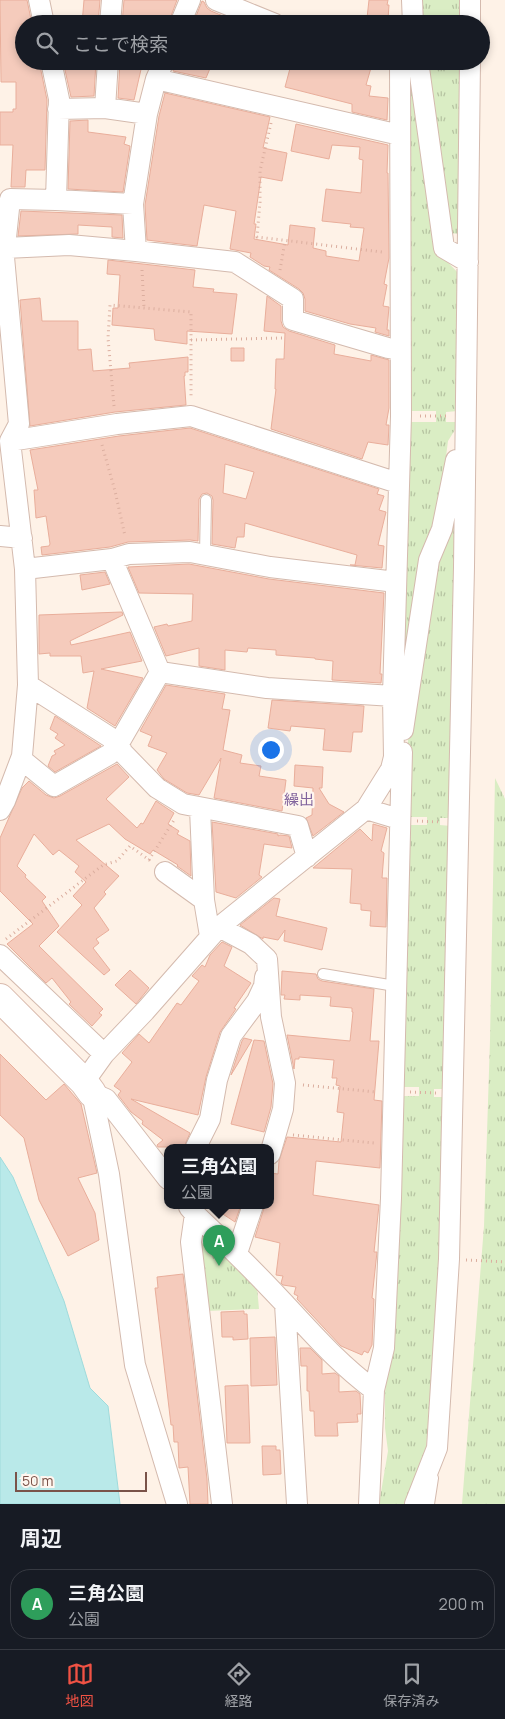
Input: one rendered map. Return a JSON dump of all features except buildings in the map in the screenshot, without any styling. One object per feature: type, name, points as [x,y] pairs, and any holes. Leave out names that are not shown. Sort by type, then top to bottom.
[{"type":"main road","points":[[0,998],[88,1087]]},
{"type":"street","points":[[39,0],[42,15]]},
{"type":"street","points":[[111,15],[112,0]]},
{"type":"street","points":[[184,15],[190,0]]},
{"type":"street","points":[[216,0],[254,15]]},
{"type":"street","points":[[470,0],[470,15]]},
{"type":"street","points":[[53,70],[59,99],[56,200]]},
{"type":"street","points":[[105,108],[107,70]]},
{"type":"street","points":[[138,251],[133,204],[147,114],[160,70],[275,107],[400,135]]},
{"type":"street","points":[[394,757],[393,696],[401,416],[400,70]]},
{"type":"street","points":[[419,70],[444,248],[468,262]]},
{"type":"street","points":[[414,1504],[437,1448],[449,1258],[464,566],[470,70]]},
{"type":"street","points":[[58,109],[105,108],[147,114]]},
{"type":"street","points":[[0,810],[21,759],[28,685],[25,570],[10,441],[19,424],[3,254],[10,198],[133,204]]},
{"type":"street","points":[[3,254],[69,246],[138,251],[235,262],[293,299],[293,320],[400,350]]},
{"type":"street","points":[[10,441],[117,424],[191,416],[398,483]]},
{"type":"street","points":[[369,1504],[374,1390],[384,1348],[392,1144],[402,736],[429,560],[442,529],[456,459],[465,445]]},
{"type":"street","points":[[0,536],[22,538]]},
{"type":"street","points":[[25,570],[120,556],[190,552],[270,567],[396,582]]},
{"type":"street","points":[[21,759],[54,786],[110,754],[119,743],[160,672],[120,556]]},
{"type":"street","points":[[160,672],[267,688],[393,696]]},
{"type":"street","points":[[28,685],[119,743],[122,752],[157,788],[192,807],[298,826],[307,858]]},
{"type":"street","points":[[177,1504],[135,1365],[109,1174],[88,1087],[104,1054],[145,1011],[215,931],[366,809],[391,769],[402,736]]},
{"type":"street","points":[[192,807],[204,900],[215,931]]},
{"type":"street","points":[[366,809],[399,819]]},
{"type":"street","points":[[165,872],[204,900]]},
{"type":"street","points":[[215,931],[251,944],[267,959],[272,1017],[285,1083],[283,1109],[273,1144]]},
{"type":"street","points":[[0,955],[104,1054]]},
{"type":"street","points":[[198,1144],[210,1120],[217,1080],[231,1036],[240,1021],[257,1001],[264,986],[267,967]]},
{"type":"street","points":[[88,1087],[106,1100],[164,1174]]},
{"type":"street","points":[[191,1209],[237,1253],[328,1351],[374,1390]]},
{"type":"street","points":[[191,1209],[191,1242],[222,1504]]},
{"type":"street","points":[[237,1253],[253,1209]]},
{"type":"street","points":[[285,1304],[297,1504]]},
{"type":"lane","points":[[205,554],[206,500]]},
{"type":"lane","points":[[323,974],[395,986]]},
{"type":"lane","points":[[429,1504],[437,1448]]},
{"type":"path","points":[[275,107],[260,171],[257,238],[400,254]]},
{"type":"path","points":[[277,289],[285,241]]},
{"type":"path","points":[[138,251],[144,308]]},
{"type":"path","points":[[117,424],[108,338],[110,305],[191,312],[191,416]]},
{"type":"path","points":[[191,340],[282,338],[293,320]]},
{"type":"path","points":[[436,416],[446,416]]},
{"type":"path","points":[[97,427],[115,491],[120,556]]},
{"type":"path","points":[[149,860],[192,807]]},
{"type":"path","points":[[427,822],[439,822]]},
{"type":"path","points":[[0,944],[103,864],[118,861],[130,846],[165,872]]},
{"type":"path","points":[[285,1083],[393,1093]]},
{"type":"path","points":[[420,1092],[434,1093]]},
{"type":"path","points":[[277,1133],[332,1140],[392,1144]]},
{"type":"path","points":[[449,1258],[505,1262]]},
{"type":"green space","points":[[418,0],[463,0],[463,15],[419,15]]},
{"type":"green space","points":[[408,70],[436,250],[462,277],[458,411],[446,412],[446,422],[458,422],[458,425],[448,441],[437,527],[403,706],[408,422],[436,422],[436,411],[409,411]]},
{"type":"green space","points":[[425,70],[464,70],[464,234],[447,233]]},
{"type":"green space","points":[[456,471],[451,818],[440,818],[440,825],[451,826],[445,1089],[434,1089],[434,1097],[445,1097],[441,1251],[426,1449],[406,1504],[379,1504],[388,1451],[385,1428],[385,1392],[388,1372],[402,1096],[419,1096],[419,1087],[403,1087],[407,825],[427,825],[427,817],[407,817],[408,735],[434,561]]},
{"type":"green space","points":[[495,778],[505,799],[505,1504],[462,1504],[484,1226]]},
{"type":"green space","points":[[209,1239],[257,1287],[259,1309],[206,1311],[199,1246]]},
{"type":"water","points":[[0,1157],[13,1177],[64,1301],[90,1388],[108,1406],[120,1504],[0,1504]]},
{"type":"place","name":"三角公園","points":[[219,1266]]},
{"type":"district","name":"繰出","points":[[299,799]]}]
